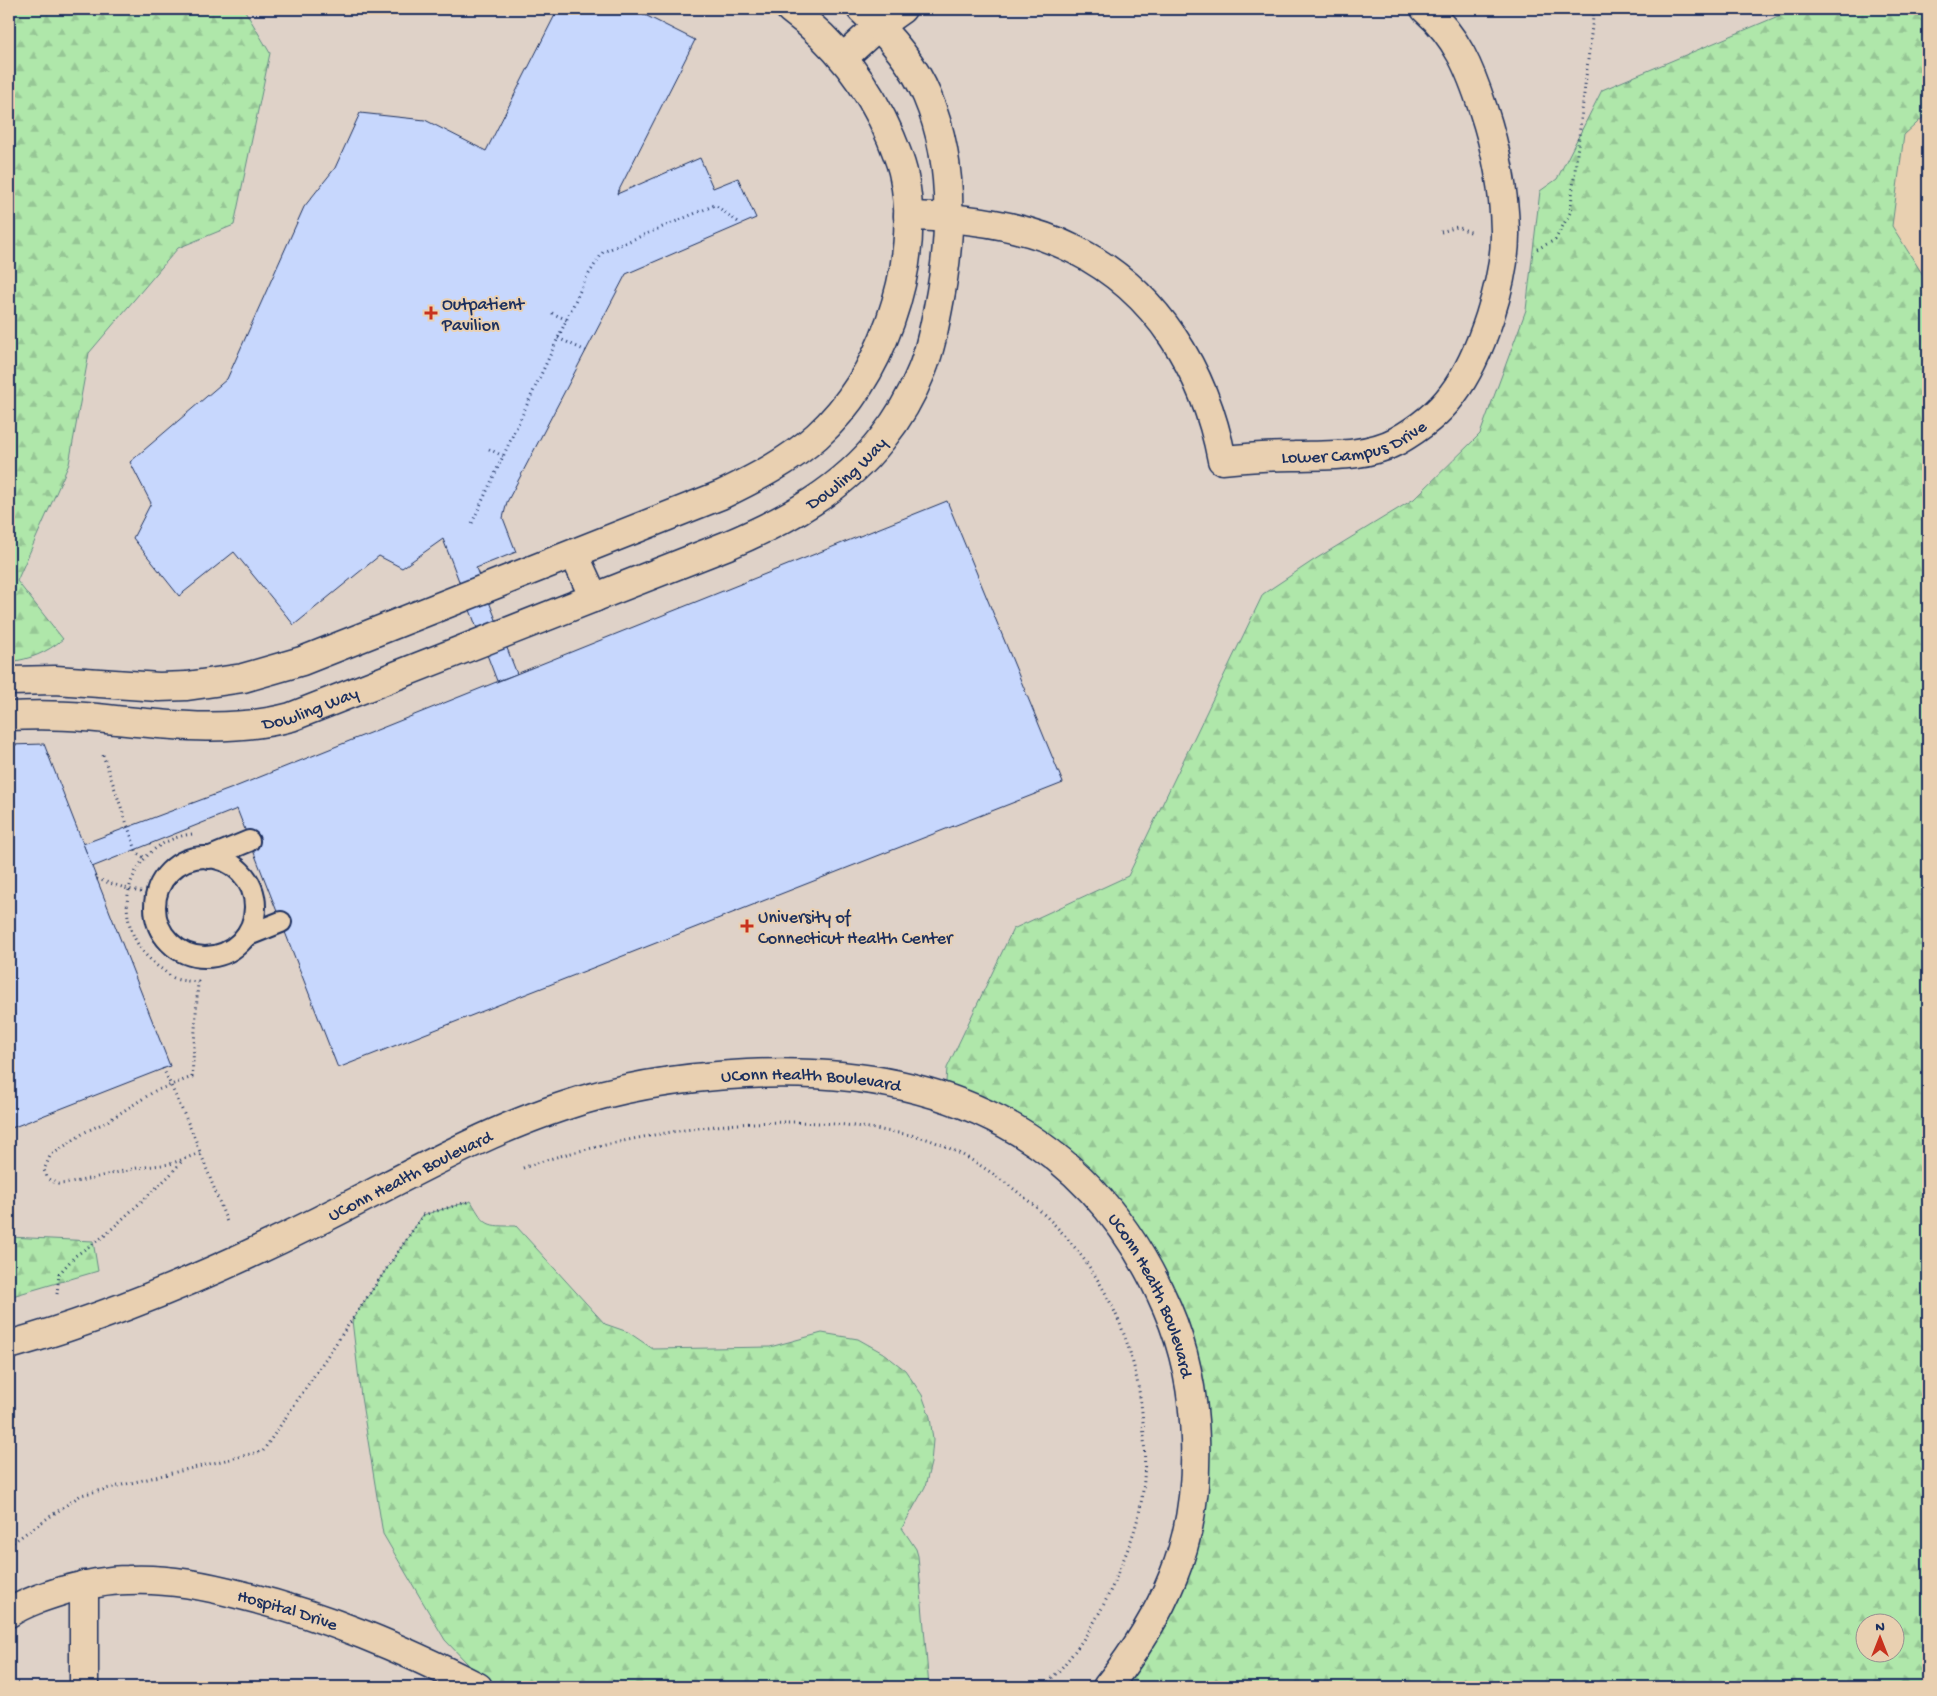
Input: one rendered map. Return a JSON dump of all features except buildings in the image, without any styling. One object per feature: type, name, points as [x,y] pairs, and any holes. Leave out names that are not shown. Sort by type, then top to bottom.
[{"type":"street","points":[[9,681],[55,680],[159,687],[187,686],[243,678],[302,661],[682,511],[749,481],[778,465],[818,435],[857,388],[872,366],[882,343],[902,282],[907,253],[908,216],[904,175],[897,153],[870,95],[843,58],[822,35],[790,9]]},
{"type":"street","points":[[843,58],[870,17],[902,9]]},
{"type":"street","name":"Lower Campus Drive","points":[[908,216],[949,217],[988,223],[1052,240],[1095,261],[1136,293],[1156,314],[1186,357],[1208,406],[1217,434],[1222,460],[1376,450],[1398,440],[1428,420],[1452,395],[1471,362],[1494,301],[1500,279],[1504,245],[1504,205],[1500,180],[1493,144],[1475,83],[1465,59],[1456,44],[1444,28],[1425,9]]},
{"type":"street","points":[[870,17],[910,65],[926,95],[933,113],[945,160],[949,217]]},
{"type":"street","name":"Dowling Way","points":[[9,716],[56,715],[203,727],[241,726],[274,722],[307,712],[728,545],[785,520],[828,492],[866,458],[899,415],[922,369],[934,329],[946,261],[949,217]]},
{"type":"street","points":[[574,554],[594,598]]},
{"type":"street","name":"UConn Health Boulevard","points":[[9,1345],[94,1319],[196,1278],[320,1220],[477,1141],[530,1118],[601,1094],[708,1076],[804,1073],[848,1075],[884,1080],[923,1089],[985,1111],[1040,1145],[1098,1197],[1122,1226],[1157,1284],[1184,1354],[1194,1429],[1194,1468],[1192,1502],[1184,1544],[1175,1573],[1162,1602],[1128,1661],[1107,1687]]},
{"type":"street","name":"Hospital Drive","points":[[9,1613],[30,1602],[84,1585],[130,1580],[175,1582],[216,1589],[308,1613],[373,1637],[423,1659],[478,1687]]},
{"type":"street","points":[[84,1585],[84,1687]]},
{"type":"lane","points":[[208,858],[249,841]]},
{"type":"lane","points":[[200,857],[208,858],[220,859],[235,867],[248,880],[254,896],[256,913],[246,936],[227,953],[210,957],[192,956],[176,949],[164,936],[157,921],[155,904],[159,887],[169,872],[183,862],[200,857]]},
{"type":"lane","points":[[246,936],[281,922]]},
{"type":"path","points":[[1440,232],[1457,227],[1526,254],[1556,240],[1570,213],[1594,9]]},
{"type":"path","points":[[472,523],[586,280],[603,252],[715,204],[741,224]]},
{"type":"path","points":[[552,312],[567,320]]},
{"type":"path","points":[[558,338],[586,351]]},
{"type":"path","points":[[489,449],[503,456]]},
{"type":"path","points":[[103,755],[136,853],[145,858],[136,871],[128,889],[127,918],[139,948],[151,962],[175,978],[198,982],[192,1077],[155,1091],[106,1122],[85,1132],[50,1156],[44,1170],[48,1179],[58,1184],[71,1183],[137,1168],[170,1164],[200,1154]]},
{"type":"path","points":[[97,879],[157,896]]},
{"type":"path","points":[[163,1068],[194,1136],[228,1222]]},
{"type":"path","points":[[523,1168],[590,1148],[655,1135],[727,1124],[808,1122],[854,1126],[922,1138],[975,1162],[1024,1196],[1054,1224],[1083,1257],[1104,1289],[1120,1322],[1132,1357],[1141,1398],[1146,1452],[1141,1504],[1130,1544],[1108,1598],[1084,1638],[1052,1679],[1043,1687]]},
{"type":"path","points":[[56,1294],[59,1274],[75,1256],[104,1236],[184,1160]]},
{"type":"path","points":[[9,1545],[82,1495],[263,1451],[423,1215],[471,1201]]},
{"type":"path","points":[[208,1687],[210,1680]]},
{"type":"shaded area","name":"University of Connecticut Health Center","points":[[9,9],[1809,9],[1338,1687],[9,1687]]},
{"type":"green space","points":[[9,9],[244,9],[270,53],[234,225],[178,248],[89,353],[69,464],[17,581],[63,639],[38,655],[9,662]]},
{"type":"green space","points":[[1795,9],[1928,9],[1928,113],[1904,135],[1892,226],[1928,283],[1928,1687],[1101,1687],[1185,1551],[1197,1423],[1121,1214],[945,1095],[947,1068],[1013,929],[1128,876],[1263,594],[1314,560],[1414,499],[1480,434],[1526,310],[1540,191],[1557,179],[1602,90]]},
{"type":"green space","points":[[471,1201],[480,1216],[488,1223],[498,1226],[516,1226],[605,1324],[628,1332],[653,1349],[770,1347],[822,1333],[858,1339],[883,1353],[905,1370],[922,1395],[930,1417],[933,1440],[931,1463],[925,1487],[902,1528],[916,1549],[918,1556],[929,1687],[490,1687],[445,1640],[383,1534],[361,1397],[352,1320],[423,1215]]},
{"type":"green space","points":[[9,1237],[93,1241],[98,1271],[9,1297]]},
{"type":"place","name":"Outpatient Pavilion","points":[[431,313]]},
{"type":"place","name":"University of Connecticut Health Center","points":[[747,926]]}]
